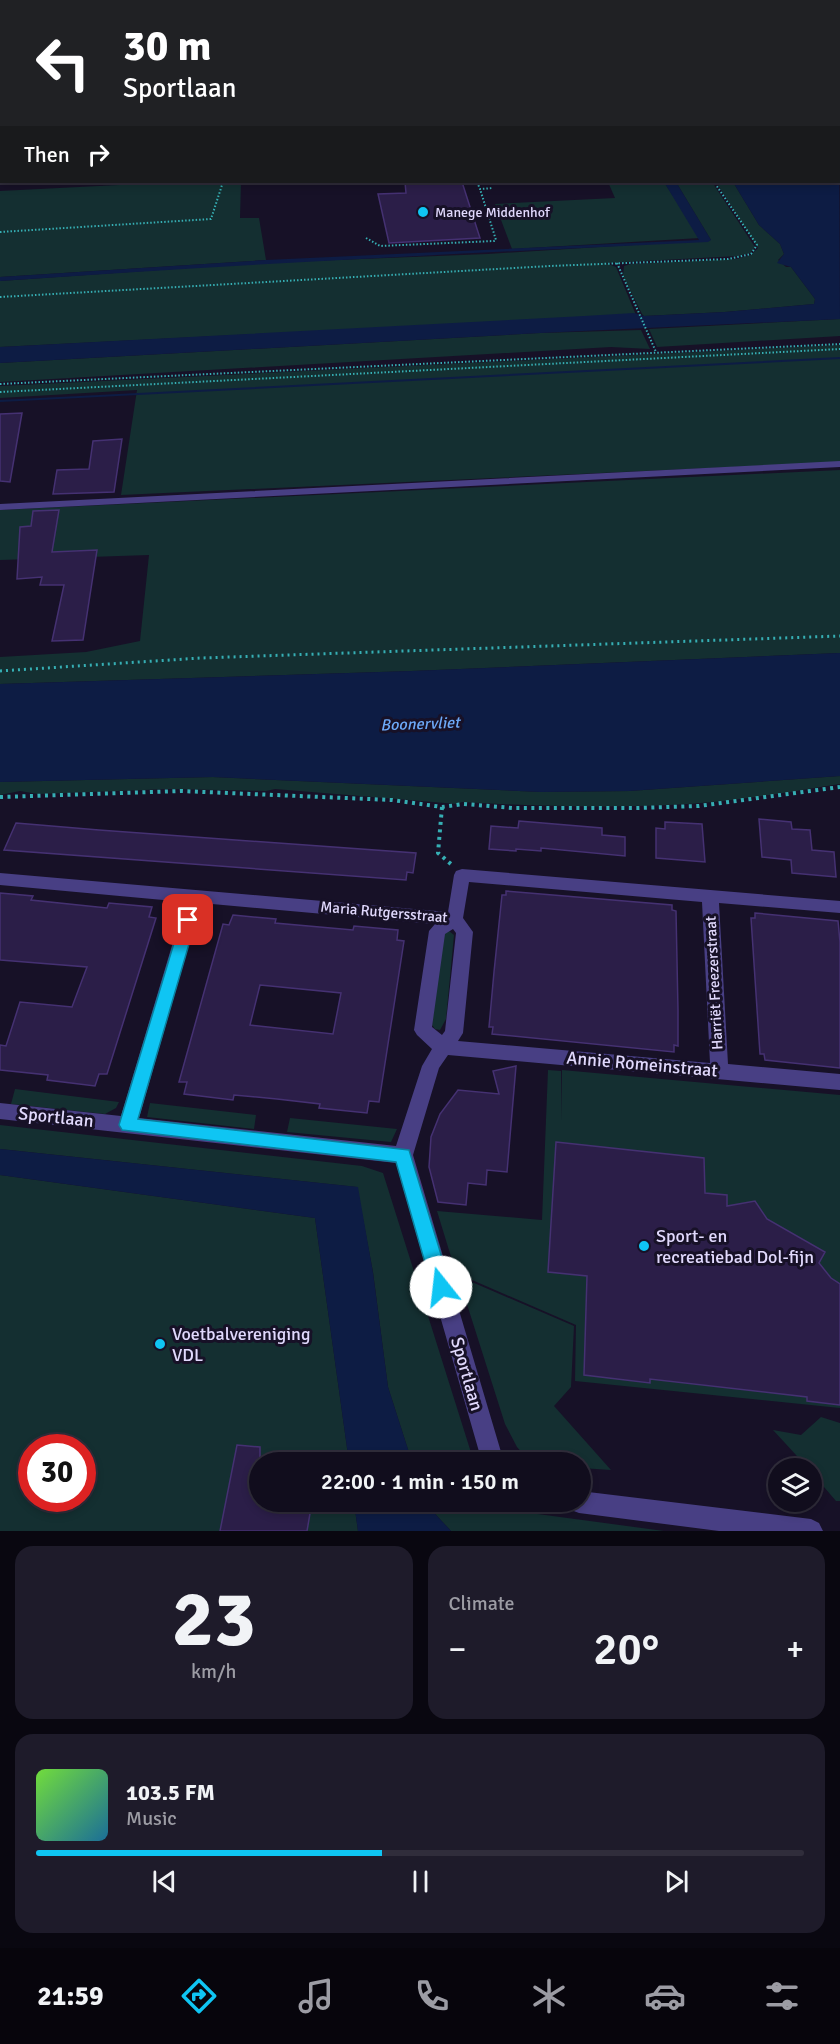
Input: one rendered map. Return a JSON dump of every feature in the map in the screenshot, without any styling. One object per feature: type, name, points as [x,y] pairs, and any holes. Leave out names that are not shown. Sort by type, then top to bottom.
[{"type":"street","name":"Maria Rutgersstraat","points":[[0,879],[455,919],[462,875],[840,907]]},
{"type":"street","name":"Harriët Freezerstraat","points":[[710,896],[719,1070]]},
{"type":"street","points":[[128,1125],[195,897]]},
{"type":"street","points":[[402,1155],[432,1066],[454,1033],[465,932],[455,919],[437,932],[423,1030],[443,1047]]},
{"type":"street","name":"Annie Romeinstraat","points":[[443,1047],[840,1082]]},
{"type":"street","name":"Sportlaan","points":[[0,1111],[402,1155],[490,1452]]},
{"type":"street","points":[[591,1504],[811,1531]]},
{"type":"lane","points":[[0,507],[840,464]]},
{"type":"path","points":[[0,232],[211,219],[223,183]]},
{"type":"path","points":[[366,238],[380,246],[494,241],[496,240],[477,183]]},
{"type":"path","points":[[0,297],[728,259],[746,256],[754,251],[757,245],[715,183]]},
{"type":"path","points":[[480,189],[493,188]]},
{"type":"path","points":[[617,263],[657,352]]},
{"type":"path","points":[[0,384],[840,344]]},
{"type":"path","points":[[0,392],[840,349]]},
{"type":"path","points":[[0,671],[224,657],[840,636]]},
{"type":"path","points":[[0,797],[180,791],[392,800],[442,807],[464,804],[513,808],[699,806],[840,787]]},
{"type":"path","points":[[438,854],[442,807]]},
{"type":"green space","points":[[158,183],[241,183],[240,218],[259,218],[266,260],[0,277],[0,191]]},
{"type":"green space","points":[[608,183],[665,183],[700,238],[512,249],[495,204],[615,198]]},
{"type":"green space","points":[[677,183],[713,183],[755,247],[750,253],[738,256],[606,263],[616,267],[636,315],[0,347],[0,281],[260,263],[488,254],[711,240]]},
{"type":"green space","points":[[717,183],[734,183],[759,225],[780,244],[784,254],[778,260],[786,267],[791,267],[815,299],[814,304],[644,316],[623,276],[624,266],[631,264],[736,259],[751,255],[758,248]]},
{"type":"green space","points":[[840,319],[840,336],[657,347],[649,329]]},
{"type":"green space","points":[[641,330],[650,349],[611,347],[0,382],[0,363],[540,333]]},
{"type":"green space","points":[[840,345],[840,462],[121,495],[137,390],[0,398],[0,386]]},
{"type":"green space","points":[[840,470],[840,653],[412,671],[0,684],[0,657],[86,652],[140,641],[149,555],[0,560],[0,510]]},
{"type":"green space","points":[[840,776],[840,784],[776,794],[689,804],[642,806],[513,805],[462,802],[457,804],[275,789],[266,791],[169,789],[38,794],[20,791],[0,795],[0,782],[213,777],[541,792],[629,791]]},
{"type":"green space","points":[[449,931],[454,935],[446,1019],[440,1030],[435,1029],[432,1025],[442,933]]},
{"type":"green space","name":"Sport- en recreatiebad Dol-fijn","points":[[548,1070],[561,1071],[561,1121],[562,1070],[840,1095],[840,1408],[575,1381],[576,1325],[456,1273],[437,1211],[542,1220]]},
{"type":"green space","points":[[15,1089],[119,1102],[116,1108],[105,1114],[11,1104]]},
{"type":"green space","points":[[150,1103],[256,1115],[254,1129],[147,1117]]},
{"type":"green space","points":[[290,1118],[397,1129],[391,1142],[287,1132]]},
{"type":"green space","points":[[0,1125],[362,1166],[383,1173],[471,1452],[409,1452],[388,1387],[373,1272],[357,1187],[0,1149]]},
{"type":"green space","name":"Voetbalvereniging VDL","points":[[0,1175],[315,1218],[348,1452],[249,1452],[249,1512],[355,1512],[358,1531],[0,1531]]},
{"type":"green space","points":[[458,1276],[574,1326],[571,1387],[554,1406],[611,1470],[591,1469],[591,1452],[521,1452],[505,1424]]},
{"type":"green space","points":[[821,1417],[840,1423],[840,1501],[836,1501],[822,1485],[822,1458],[799,1458],[773,1430],[801,1435]]},
{"type":"green space","points":[[433,1512],[523,1512],[664,1531],[451,1531]]},
{"type":"water","points":[[665,183],[677,183],[711,240],[708,242],[266,264],[0,281],[0,277],[266,260],[699,240]]},
{"type":"water","points":[[734,183],[839,183],[840,319],[0,363],[0,347],[634,313],[644,316],[725,312],[814,304],[815,299],[791,267],[777,263],[784,254],[780,244],[759,225]]},
{"type":"water","points":[[840,357],[840,359],[0,402],[0,400]]},
{"type":"water","name":"Boonervliet","points":[[840,653],[840,776],[629,791],[541,792],[213,777],[0,782],[0,684],[412,671]]},
{"type":"water","points":[[0,1149],[358,1187],[373,1273],[388,1387],[409,1452],[348,1452],[315,1218],[0,1175]]},
{"type":"water","points":[[355,1512],[433,1512],[451,1531],[358,1531]]},
{"type":"building","points":[[405,183],[462,183],[480,238],[389,243],[378,194],[406,193]]},
{"type":"building","points":[[22,413],[10,482],[0,481],[0,414]]},
{"type":"building","points":[[122,439],[114,492],[53,494],[57,470],[89,469],[93,441]]},
{"type":"building","points":[[59,510],[52,552],[97,550],[83,640],[52,641],[64,585],[40,585],[42,577],[17,579],[20,527],[31,526],[33,511]]},
{"type":"building","points":[[759,819],[791,822],[792,829],[810,830],[812,850],[834,852],[836,877],[792,873],[791,860],[762,857]]},
{"type":"building","points":[[519,821],[602,828],[602,835],[625,837],[625,856],[541,848],[541,851],[489,849],[491,826],[518,828]]},
{"type":"building","points":[[665,822],[702,824],[705,862],[656,858],[656,828],[665,829]]},
{"type":"building","points":[[16,823],[416,853],[413,873],[407,872],[406,880],[4,850]]},
{"type":"building","points":[[506,891],[672,905],[672,910],[676,911],[678,1010],[678,1046],[674,1045],[674,1052],[492,1034],[493,1027],[489,1027],[494,972],[502,895],[506,895]]},
{"type":"building","points":[[0,893],[33,896],[31,900],[107,908],[109,903],[152,907],[149,917],[156,918],[107,1074],[99,1074],[95,1086],[47,1080],[48,1075],[0,1070],[0,1045],[6,1046],[20,1002],[72,1007],[87,967],[0,960]]},
{"type":"building","points":[[755,913],[838,921],[840,1068],[765,1060],[764,1054],[760,1054],[751,918],[755,918]]},
{"type":"building","points":[[233,915],[276,919],[275,923],[353,930],[354,926],[398,930],[397,940],[404,941],[379,1102],[369,1101],[367,1113],[319,1108],[320,1104],[277,1099],[234,1095],[233,1100],[184,1094],[187,1082],[179,1082],[223,924],[229,925]],"holes":[[[260,985],[341,993],[333,1034],[250,1025]]]},
{"type":"building","points":[[516,1066],[507,1172],[487,1170],[486,1185],[468,1183],[466,1205],[438,1202],[429,1167],[431,1137],[440,1114],[458,1090],[499,1094],[493,1071]]},
{"type":"building","name":"Sport- en recreatiebad Dol-fijn","points":[[556,1142],[704,1158],[705,1193],[727,1195],[727,1206],[755,1201],[767,1219],[825,1252],[819,1263],[831,1278],[840,1284],[840,1405],[807,1401],[807,1397],[650,1379],[650,1383],[584,1375],[587,1276],[548,1272]]},
{"type":"building","points":[[237,1445],[260,1447],[260,1452],[249,1452],[249,1512],[310,1512],[307,1531],[220,1531]]},
{"type":"place","name":"Manege Middenhof","points":[[423,212]]},
{"type":"place","name":"Sport- en recreatiebad Dol-fijn","points":[[644,1246]]},
{"type":"place","name":"Voetbalvereniging VDL","points":[[160,1344]]},
{"type":"route","points":[[188,920],[128,1125],[402,1155],[441,1287]]}]
